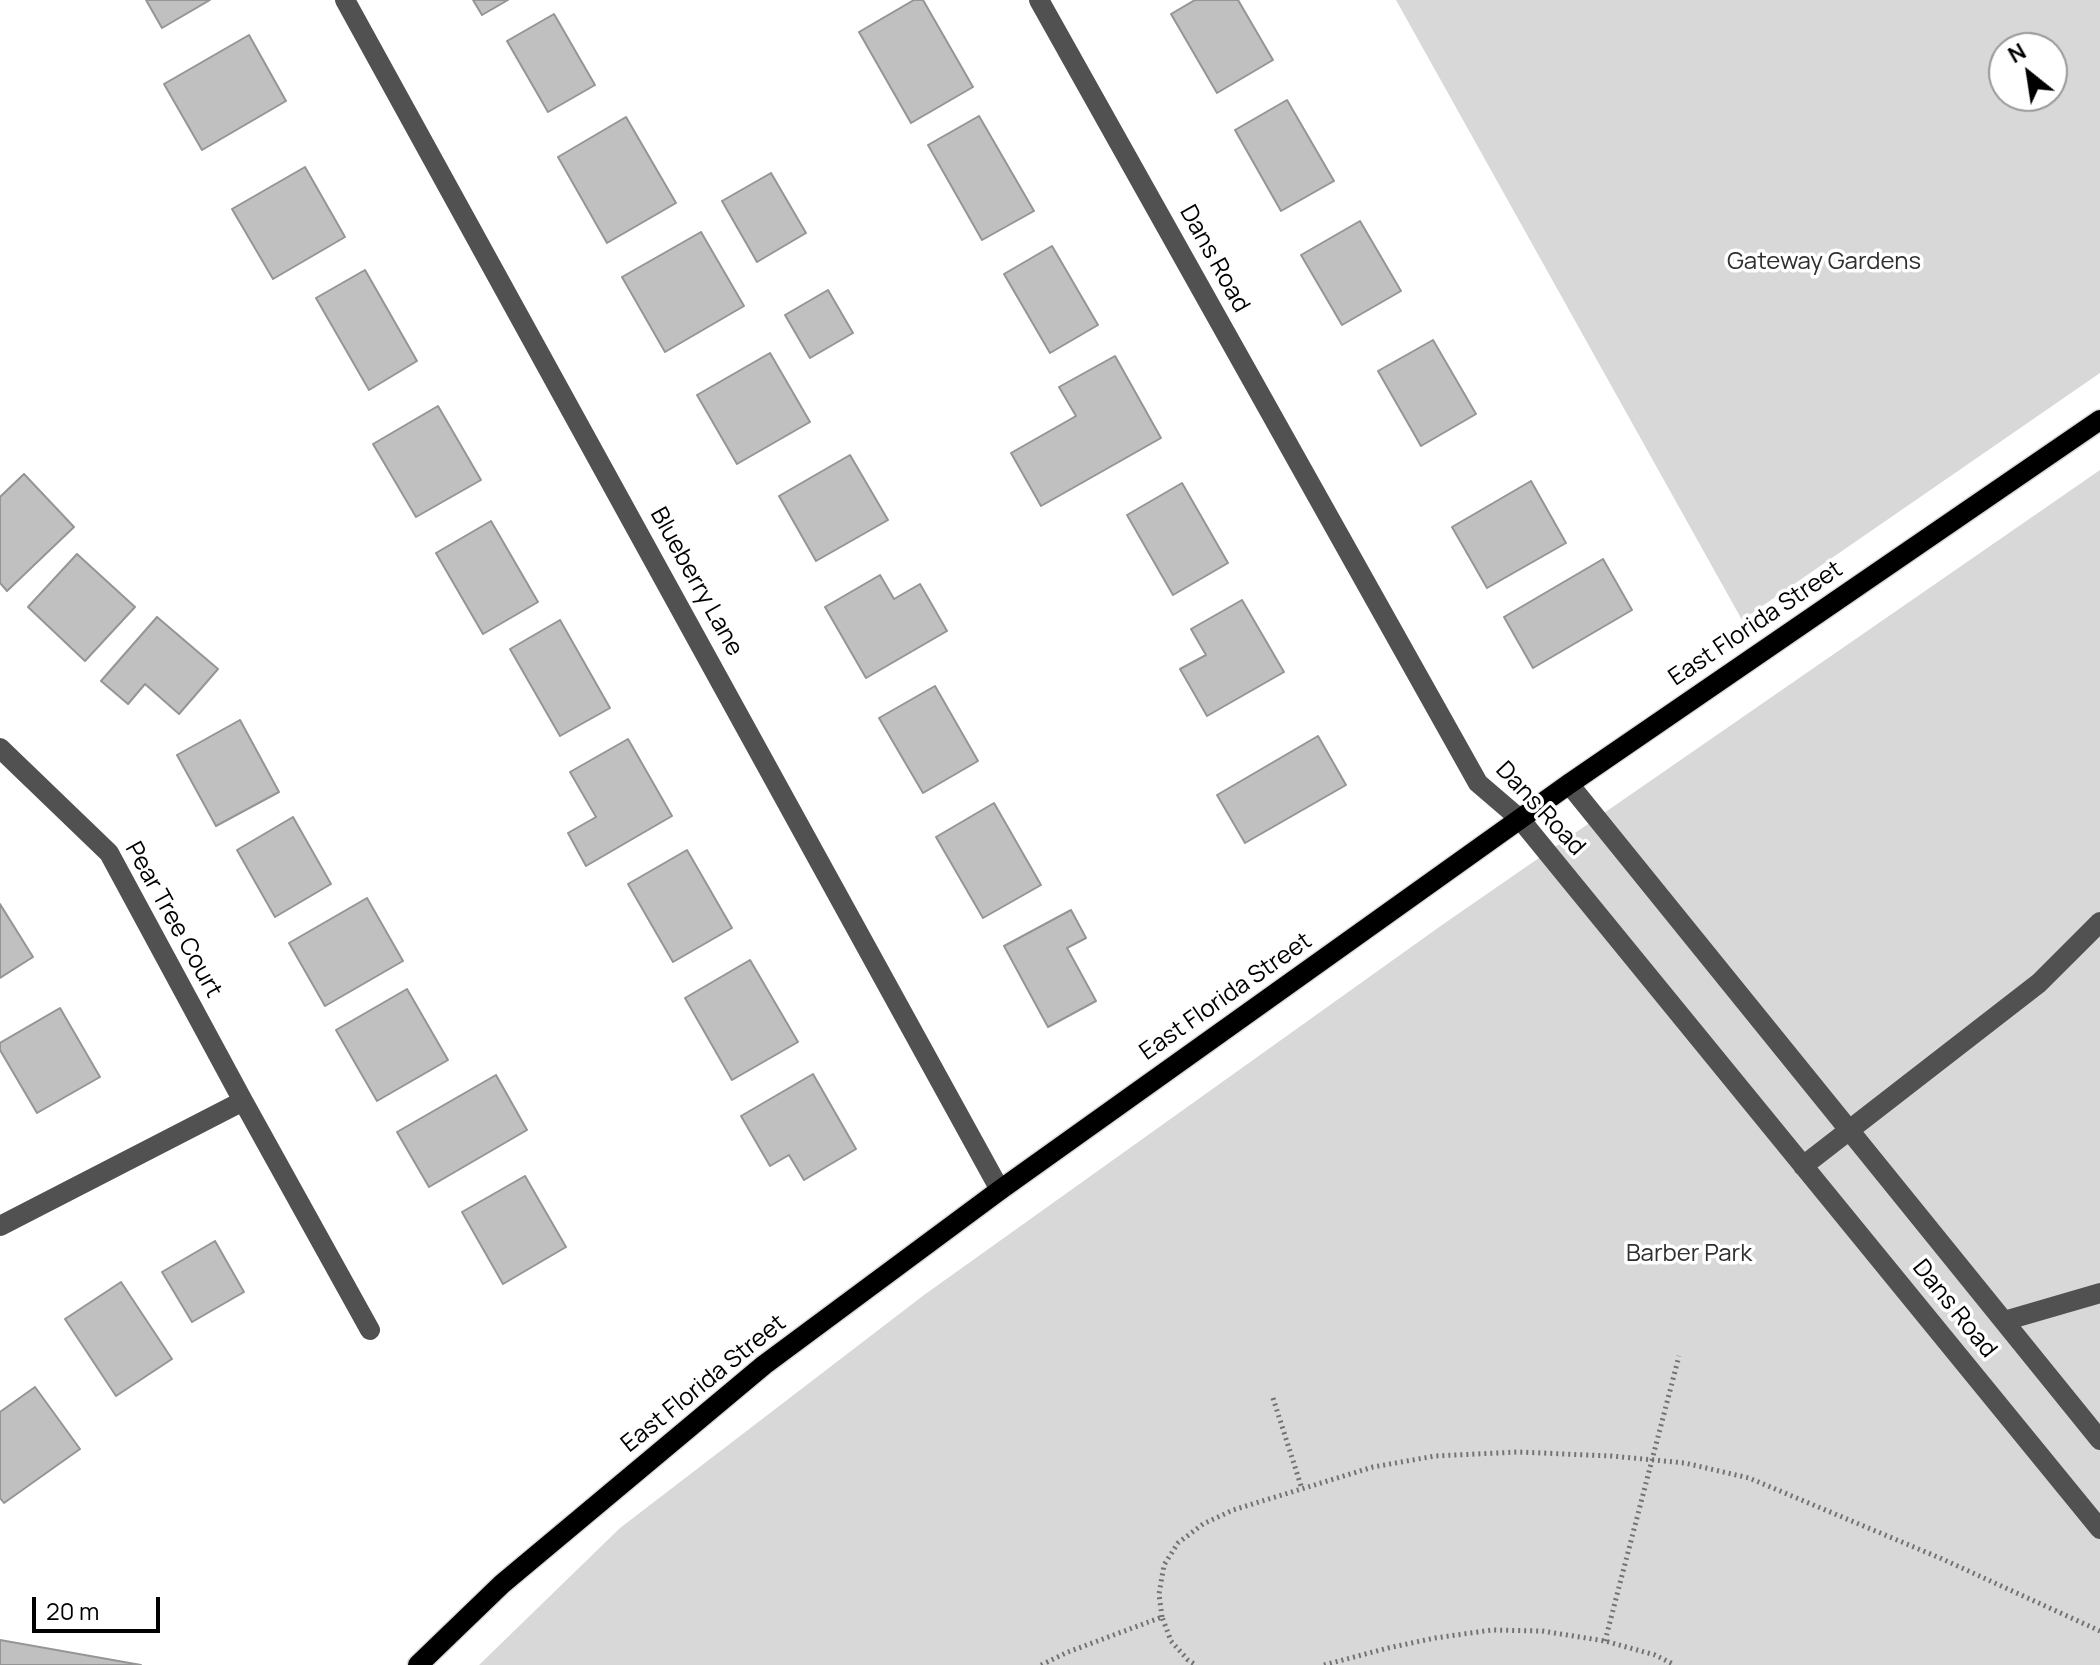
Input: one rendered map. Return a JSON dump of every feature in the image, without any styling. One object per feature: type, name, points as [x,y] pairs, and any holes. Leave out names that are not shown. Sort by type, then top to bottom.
[{"type":"main road","name":"East Florida Street","points":[[418,1665],[502,1584],[764,1365],[1000,1190],[1569,784],[2100,420]]},
{"type":"street","name":"Blueberry Lane","points":[[345,0],[1000,1190]]},
{"type":"street","name":"Dans Road","points":[[1039,0],[1478,783],[1520,819],[2100,1529]]},
{"type":"street","name":"Pear Tree Court","points":[[0,748],[109,853],[370,1330]]},
{"type":"street","name":"Dans Road","points":[[1569,784],[2100,1440]]},
{"type":"street","points":[[1803,1166],[2039,983],[2100,922]]},
{"type":"street","points":[[0,1226],[243,1101]]},
{"type":"street","points":[[2004,1321],[2100,1293]]},
{"type":"path","points":[[1605,1641],[1679,1356]]},
{"type":"path","points":[[1273,1398],[1302,1489]]},
{"type":"path","points":[[1196,1665],[1171,1641],[1162,1617],[1159,1594],[1164,1565],[1178,1543],[1203,1524],[1233,1510],[1373,1467],[1435,1456],[1518,1452],[1685,1463],[1749,1478],[2100,1631]]},
{"type":"path","points":[[1041,1665],[1162,1617]]},
{"type":"path","points":[[1324,1665],[1435,1638],[1492,1630],[1542,1631],[1605,1641],[1655,1655],[1675,1665]]},
{"type":"green space","name":"Gateway Gardens","points":[[1396,0],[2100,0],[2100,373],[1742,620]]},
{"type":"green space","name":"Barber Park","points":[[2100,470],[2100,1665],[479,1665],[620,1528],[924,1295],[1442,925]]},
{"type":"building","points":[[146,0],[210,0],[162,28]]},
{"type":"building","points":[[473,0],[508,0],[482,15]]},
{"type":"building","points":[[914,0],[923,0],[973,87],[911,123],[859,32]]},
{"type":"building","points":[[1195,0],[1238,0],[1273,60],[1217,93],[1171,14]]},
{"type":"building","points":[[554,14],[595,85],[548,112],[507,41]]},
{"type":"building","points":[[249,35],[286,101],[202,150],[164,84]]},
{"type":"building","points":[[1287,100],[1334,181],[1281,211],[1235,130]]},
{"type":"building","points":[[979,116],[1034,211],[982,240],[928,145]]},
{"type":"building","points":[[626,117],[676,203],[607,243],[558,157]]},
{"type":"building","points":[[305,167],[345,237],[273,279],[232,209]]},
{"type":"building","points":[[771,173],[806,233],[757,262],[722,201]]},
{"type":"building","points":[[1360,221],[1401,291],[1342,325],[1301,255]]},
{"type":"building","points":[[701,232],[744,306],[665,352],[622,277]]},
{"type":"building","points":[[1052,246],[1098,325],[1050,353],[1004,274]]},
{"type":"building","points":[[365,270],[417,361],[369,390],[316,298]]},
{"type":"building","points":[[828,290],[853,333],[810,358],[785,315]]},
{"type":"building","points":[[1433,340],[1476,414],[1421,446],[1378,371]]},
{"type":"building","points":[[770,353],[810,422],[737,464],[697,395]]},
{"type":"building","points":[[1115,356],[1161,438],[1041,506],[1011,453],[1076,416],[1059,387]]},
{"type":"building","points":[[438,406],[481,480],[416,517],[373,444]]},
{"type":"building","points":[[850,455],[888,520],[816,561],[779,496]]},
{"type":"building","points":[[24,474],[74,527],[7,591],[0,583],[0,497]]},
{"type":"building","points":[[1531,481],[1566,543],[1487,588],[1452,527]]},
{"type":"building","points":[[1182,483],[1228,563],[1173,595],[1127,515]]},
{"type":"building","points":[[491,521],[538,602],[483,634],[436,553]]},
{"type":"building","points":[[77,554],[135,607],[85,661],[28,607]]},
{"type":"building","points":[[1603,559],[1632,610],[1533,668],[1504,617]]},
{"type":"building","points":[[880,575],[894,599],[920,584],[947,631],[866,678],[825,607]]},
{"type":"building","points":[[1242,600],[1284,672],[1207,716],[1180,669],[1206,655],[1191,629]]},
{"type":"building","points":[[157,617],[218,669],[179,714],[145,684],[128,704],[101,681]]},
{"type":"building","points":[[560,620],[610,708],[560,736],[510,649]]},
{"type":"building","points":[[935,686],[978,761],[923,793],[879,718]]},
{"type":"building","points":[[240,720],[279,792],[216,826],[177,755]]},
{"type":"building","points":[[1318,736],[1346,785],[1245,843],[1217,795]]},
{"type":"building","points":[[628,739],[672,816],[586,866],[568,833],[596,817],[570,772]]},
{"type":"building","points":[[994,803],[1041,885],[983,918],[936,837]]},
{"type":"building","points":[[293,817],[331,884],[275,917],[237,850]]},
{"type":"building","points":[[687,850],[732,928],[673,962],[628,884]]},
{"type":"building","points":[[367,898],[403,961],[325,1006],[289,943]]},
{"type":"building","points":[[0,904],[33,957],[0,978]]},
{"type":"building","points":[[1071,910],[1086,938],[1067,948],[1096,1001],[1048,1027],[1004,946]]},
{"type":"building","points":[[750,960],[798,1042],[732,1080],[685,998]]},
{"type":"building","points":[[407,989],[448,1060],[377,1101],[336,1030]]},
{"type":"building","points":[[60,1008],[100,1077],[37,1113],[0,1050],[0,1043]]},
{"type":"building","points":[[813,1074],[856,1149],[804,1180],[789,1155],[770,1166],[741,1116]]},
{"type":"building","points":[[496,1075],[527,1130],[429,1187],[397,1132]]},
{"type":"building","points":[[525,1176],[566,1247],[503,1284],[462,1212]]},
{"type":"building","points":[[215,1241],[244,1292],[192,1322],[162,1272]]},
{"type":"building","points":[[121,1282],[172,1359],[116,1396],[65,1319]]},
{"type":"building","points":[[35,1387],[80,1449],[4,1503],[0,1498],[0,1412]]},
{"type":"building","points":[[0,1640],[141,1665],[0,1665]]}]
